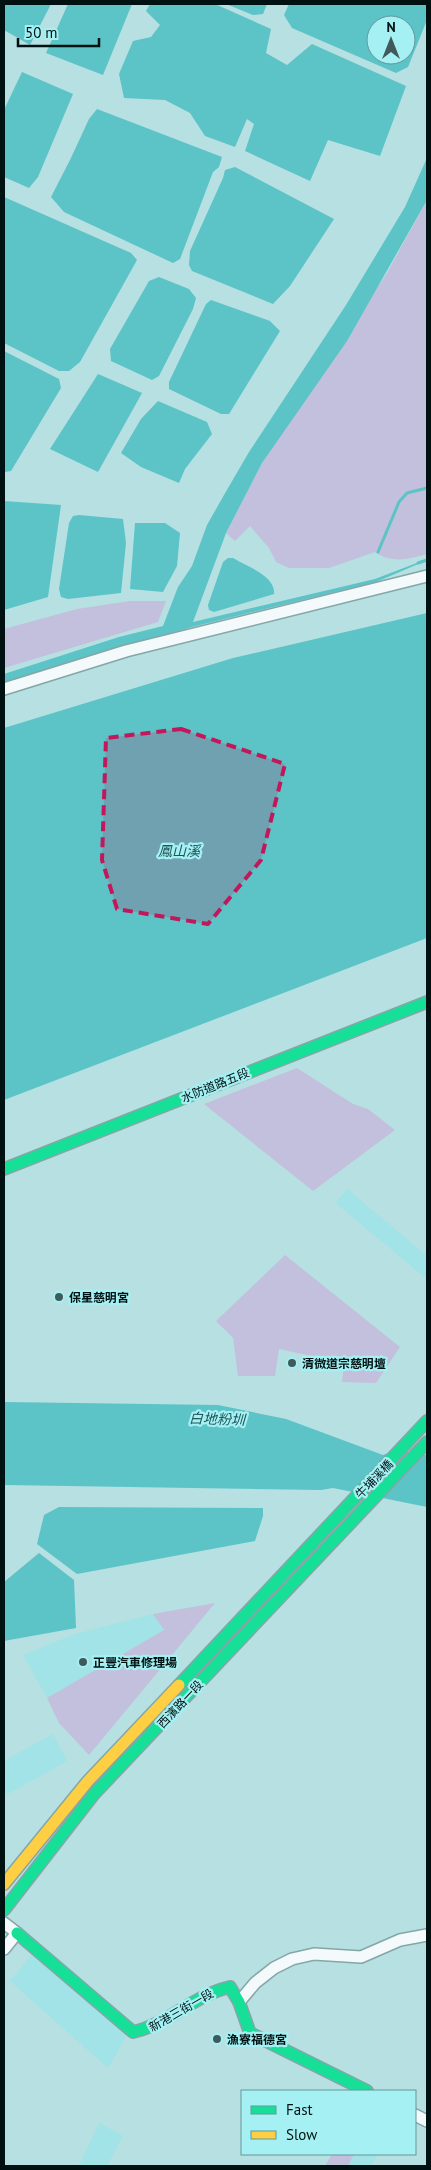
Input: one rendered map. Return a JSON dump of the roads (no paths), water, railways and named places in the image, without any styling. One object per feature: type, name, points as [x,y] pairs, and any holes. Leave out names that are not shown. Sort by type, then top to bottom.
[{"type":"main road","name":"水防道路五段","points":[[4,1169],[427,1002]]},
{"type":"main road","name":"牛埔溪橋","points":[[339,1515],[408,1443],[427,1420]]},
{"type":"main road","name":"牛埔溪橋","points":[[367,1506],[423,1446]]},
{"type":"main road","name":"西濱路一段","points":[[4,1910],[38,1869],[94,1794],[367,1506]]},
{"type":"main road","name":"西濱路一段","points":[[4,1884],[88,1780],[339,1515]]},
{"type":"main road","name":"新港三街一段","points":[[17,1933],[133,2032],[145,2031],[208,1993],[219,1988],[230,1987],[239,2002],[250,2033],[365,2090]]},
{"type":"street","points":[[4,689],[119,653],[427,576]]},
{"type":"street","points":[[4,1923],[17,1933],[4,1949]]},
{"type":"street","points":[[239,2002],[255,1983],[274,1968],[292,1959],[314,1954],[360,1958],[400,1940],[427,1935]]},
{"type":"water","points":[[4,4],[51,4],[30,45],[4,30]]},
{"type":"water","points":[[68,4],[132,4],[103,75],[46,53]]},
{"type":"water","points":[[150,4],[215,4],[271,29],[266,53],[287,65],[312,44],[406,86],[380,156],[328,140],[310,181],[245,151],[254,124],[247,119],[235,147],[205,136],[190,113],[165,100],[124,98],[119,74],[133,41],[151,37],[160,25],[146,11]]},
{"type":"water","points":[[226,4],[267,4],[263,14],[253,15]]},
{"type":"water","points":[[289,4],[427,4],[427,20],[416,47],[416,15],[366,15],[366,60],[292,28],[284,15]]},
{"type":"water","points":[[378,65],[409,65],[396,73]]},
{"type":"water","points":[[22,72],[73,94],[38,177],[29,188],[4,177],[4,110]]},
{"type":"water","points":[[97,109],[222,157],[219,167],[213,172],[180,259],[173,263],[64,212],[51,197],[89,119]]},
{"type":"water","points":[[427,158],[427,200],[347,341],[262,463],[226,533],[193,622],[375,579],[423,562],[376,582],[192,627],[4,684],[4,674],[119,637],[163,626],[178,587],[192,566],[207,525],[249,452],[346,305],[405,207]]},
{"type":"water","points":[[235,167],[334,219],[290,286],[273,304],[192,271],[189,265],[190,251],[225,170]]},
{"type":"water","points":[[4,197],[131,253],[137,260],[80,362],[69,371],[59,371],[4,343]]},
{"type":"water","points":[[159,277],[189,289],[196,298],[193,309],[159,376],[152,380],[111,361],[110,349],[149,281]]},
{"type":"water","points":[[211,300],[270,321],[280,331],[229,414],[221,414],[169,389],[169,382],[206,304]]},
{"type":"water","points":[[4,351],[59,379],[61,388],[11,471],[5,472]]},
{"type":"water","points":[[98,374],[142,393],[98,472],[50,449]]},
{"type":"water","points":[[158,401],[207,422],[212,434],[185,469],[179,483],[141,467],[121,453],[141,419]]},
{"type":"water","points":[[4,501],[61,505],[48,597],[4,610]]},
{"type":"water","points":[[73,516],[123,519],[126,543],[121,593],[68,599],[61,597],[59,589],[69,523]]},
{"type":"water","points":[[135,523],[165,523],[180,533],[177,566],[163,592],[130,589]]},
{"type":"water","points":[[228,558],[233,558],[259,572],[270,582],[274,594],[214,612],[209,610],[208,605],[223,562]]},
{"type":"water","name":"鳳山溪","points":[[427,613],[427,938],[4,1100],[4,728],[233,658]]},
{"type":"water","name":"白地粉圳","points":[[4,1402],[218,1405],[286,1419],[383,1455],[396,1450],[427,1455],[427,1507],[333,1488],[321,1490],[4,1485]]},
{"type":"water","points":[[59,1507],[263,1508],[263,1516],[255,1541],[77,1574],[37,1544],[44,1515]]},
{"type":"water","points":[[39,1553],[74,1580],[76,1628],[4,1641],[4,1582]]},
{"type":"waterway","points":[[378,552],[399,502],[407,493],[427,488]]},
{"type":"waterway","points":[[418,563],[427,560]]},
{"type":"place","name":"保星慈明宮","points":[[59,1297]]},
{"type":"place","name":"清微道宗慈明壇","points":[[292,1363]]},
{"type":"place","name":"正豐汽車修理場","points":[[83,1662]]},
{"type":"place","name":"漁寮福德宮","points":[[217,2039]]}]
